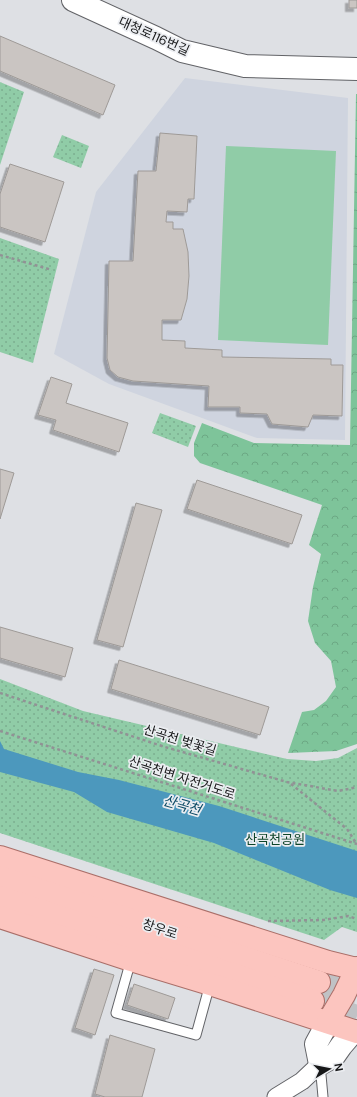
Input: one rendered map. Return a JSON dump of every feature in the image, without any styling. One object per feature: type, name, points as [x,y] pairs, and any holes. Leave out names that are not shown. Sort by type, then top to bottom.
[{"type":"main road","name":"대청로116번길","points":[[73,0],[182,51],[245,66],[357,69]]},
{"type":"main road","points":[[0,857],[328,962],[357,969],[344,995],[328,1022],[316,1044],[320,1064],[334,1056],[356,1030],[328,1022],[131,960],[0,917]]},
{"type":"main road","name":"창우로","points":[[0,877],[316,992],[0,897]]},
{"type":"street","points":[[276,1097],[302,1081],[320,1064]]},
{"type":"lane","points":[[131,960],[116,1013],[196,1035],[210,984]]},
{"type":"lane","points":[[320,1064],[323,1097]]},
{"type":"path","points":[[0,254],[52,270]]},
{"type":"path","name":"산곡천 벚꽃길","points":[[0,693],[165,747],[290,783],[338,791],[357,786]]},
{"type":"path","name":"산곡천변 자전거도로","points":[[0,731],[356,844]]},
{"type":"path","points":[[290,783],[347,829],[356,844]]},
{"type":"path","points":[[268,922],[324,920],[348,916],[357,918]]},
{"type":"shaded area","points":[[185,78],[348,98],[345,440],[257,438],[109,384],[54,354],[96,192]]},
{"type":"green space","points":[[0,82],[24,92],[0,165]]},
{"type":"green space","points":[[356,94],[357,744],[336,751],[288,753],[302,712],[314,710],[326,701],[336,687],[331,661],[315,643],[308,621],[313,587],[321,554],[309,545],[322,505],[200,463],[194,456],[194,443],[202,423],[254,443],[350,445]]},
{"type":"green space","points":[[62,135],[89,146],[81,168],[53,157]]},
{"type":"green space","points":[[226,146],[336,151],[328,345],[218,340]]},
{"type":"green space","points":[[0,238],[59,259],[33,363],[0,352]]},
{"type":"green space","points":[[160,413],[196,426],[188,447],[152,433]]},
{"type":"green space","name":"산곡천공원","points":[[0,679],[83,711],[287,759],[316,761],[338,758],[357,748],[357,932],[342,927],[324,940],[0,833]]},
{"type":"water","name":"산곡천","points":[[0,741],[4,749],[78,772],[119,780],[219,806],[357,851],[357,898],[330,890],[214,843],[107,812],[74,792],[0,772]]},
{"type":"building","points":[[349,0],[357,0],[357,8],[349,8]]},
{"type":"building","points":[[0,36],[115,85],[103,115],[0,71]]},
{"type":"building","points":[[160,133],[197,136],[194,199],[188,199],[187,212],[167,211],[166,222],[173,222],[173,229],[183,229],[188,252],[189,276],[187,299],[181,320],[162,320],[162,340],[185,341],[185,348],[222,350],[222,357],[331,359],[331,365],[343,365],[342,416],[313,415],[308,427],[272,424],[267,414],[240,413],[240,407],[208,407],[209,386],[133,381],[118,377],[110,370],[107,358],[109,261],[133,261],[138,171],[156,171]]},
{"type":"building","points":[[10,164],[64,182],[45,242],[0,227],[0,194]]},
{"type":"building","points":[[51,377],[72,384],[66,403],[128,423],[119,452],[53,430],[56,420],[38,415]]},
{"type":"building","points":[[0,469],[14,473],[0,519]]},
{"type":"building","points":[[197,480],[302,515],[292,544],[187,509]]},
{"type":"building","points":[[136,503],[162,510],[123,647],[97,640]]},
{"type":"building","points":[[0,627],[73,648],[65,677],[0,658]]},
{"type":"building","points":[[119,660],[269,707],[260,735],[111,689]]},
{"type":"building","points":[[94,969],[114,975],[95,1035],[75,1028]]},
{"type":"building","points":[[134,984],[175,998],[168,1019],[127,1005]]},
{"type":"building","points":[[110,1035],[155,1049],[142,1097],[105,1097],[95,1094]]},
{"type":"tunnel","points":[[319,982],[357,995]]},
{"type":"tunnel","points":[[313,1001],[357,1016]]}]
